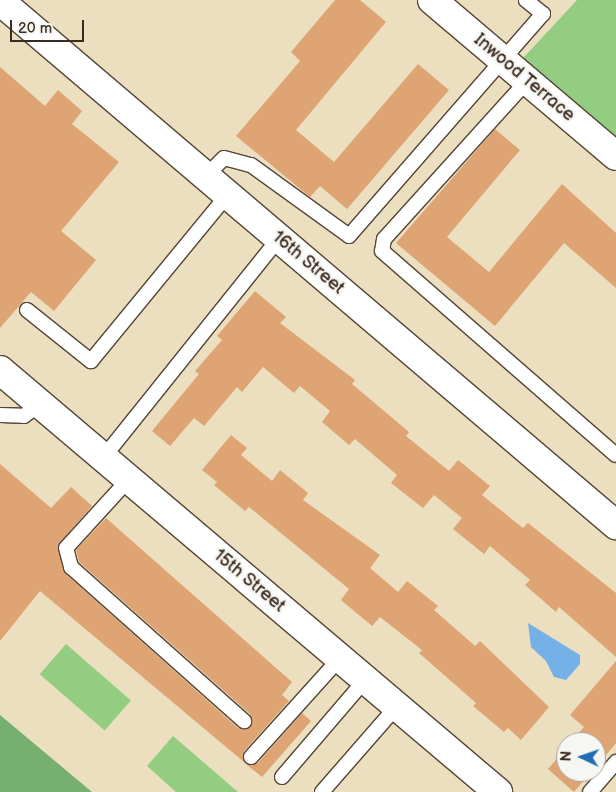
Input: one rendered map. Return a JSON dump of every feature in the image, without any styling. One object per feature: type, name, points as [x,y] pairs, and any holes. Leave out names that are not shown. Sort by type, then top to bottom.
[{"type":"street","name":"Inwood Terrace","points":[[432,0],[616,156]]},
{"type":"street","name":"16th Street","points":[[0,1],[616,525]]},
{"type":"street","name":"15th Street","points":[[0,370],[498,792]]},
{"type":"lane","points":[[206,176],[224,158],[251,165],[348,236],[543,14],[526,0]]},
{"type":"lane","points":[[527,81],[384,239],[382,251],[616,455]]},
{"type":"lane","points":[[27,310],[90,361],[228,194]]},
{"type":"lane","points":[[104,458],[279,238]]},
{"type":"lane","points":[[0,415],[24,416],[40,404]]},
{"type":"lane","points":[[128,479],[66,548],[71,567],[244,721]]},
{"type":"lane","points":[[251,757],[340,658]]},
{"type":"lane","points":[[282,777],[365,680]]},
{"type":"lane","points":[[322,792],[397,706]]},
{"type":"lane","points":[[590,792],[616,762]]},
{"type":"green space","points":[[577,0],[616,0],[616,156],[513,69]]},
{"type":"green space","points":[[66,644],[131,700],[105,731],[40,674]]},
{"type":"green space","points":[[0,715],[92,792],[0,792]]},
{"type":"green space","points":[[173,736],[238,792],[176,792],[147,766]]},
{"type":"water","points":[[528,623],[580,655],[580,664],[566,680],[554,677],[546,661],[531,647]]},
{"type":"building","points":[[335,0],[360,0],[386,22],[296,130],[334,162],[418,64],[449,90],[347,209],[320,186],[310,197],[236,136],[300,61],[291,52]]},
{"type":"building","points":[[0,67],[45,106],[58,90],[82,111],[72,124],[119,162],[61,231],[96,260],[54,311],[31,292],[0,328]]},
{"type":"building","points":[[495,129],[520,150],[447,237],[489,272],[562,184],[616,233],[616,288],[564,243],[495,326],[396,243]]},
{"type":"building","points":[[255,291],[286,317],[280,323],[355,380],[352,384],[409,432],[406,436],[449,471],[458,460],[490,486],[482,495],[523,528],[528,523],[616,593],[616,657],[559,607],[556,612],[525,585],[530,580],[490,546],[484,554],[453,529],[462,518],[434,495],[423,508],[391,483],[397,475],[355,439],[349,445],[322,422],[330,411],[300,386],[294,393],[263,367],[242,392],[237,387],[204,426],[194,418],[170,446],[152,431],[199,374],[195,371],[222,340],[217,336]]},
{"type":"building","points":[[231,435],[247,448],[241,455],[272,481],[280,470],[308,493],[303,500],[380,555],[370,568],[398,592],[407,581],[438,606],[434,610],[475,646],[480,641],[549,707],[521,740],[508,728],[504,732],[473,706],[476,703],[419,653],[422,650],[380,617],[372,626],[341,600],[349,589],[249,507],[245,511],[214,485],[217,482],[202,470]]},
{"type":"building","points":[[0,464],[51,508],[71,487],[92,506],[58,545],[65,573],[238,728],[251,726],[250,714],[79,562],[76,550],[106,518],[292,682],[282,695],[289,701],[244,751],[244,762],[40,591],[0,641]]},
{"type":"building","points":[[616,661],[616,743],[606,755],[606,732],[580,732],[584,727],[570,715]]},
{"type":"building","points":[[302,713],[311,721],[262,777],[247,765],[258,763]]},
{"type":"building","points":[[556,760],[556,776],[548,769]]},
{"type":"building","points":[[563,782],[582,782],[574,792]]}]
